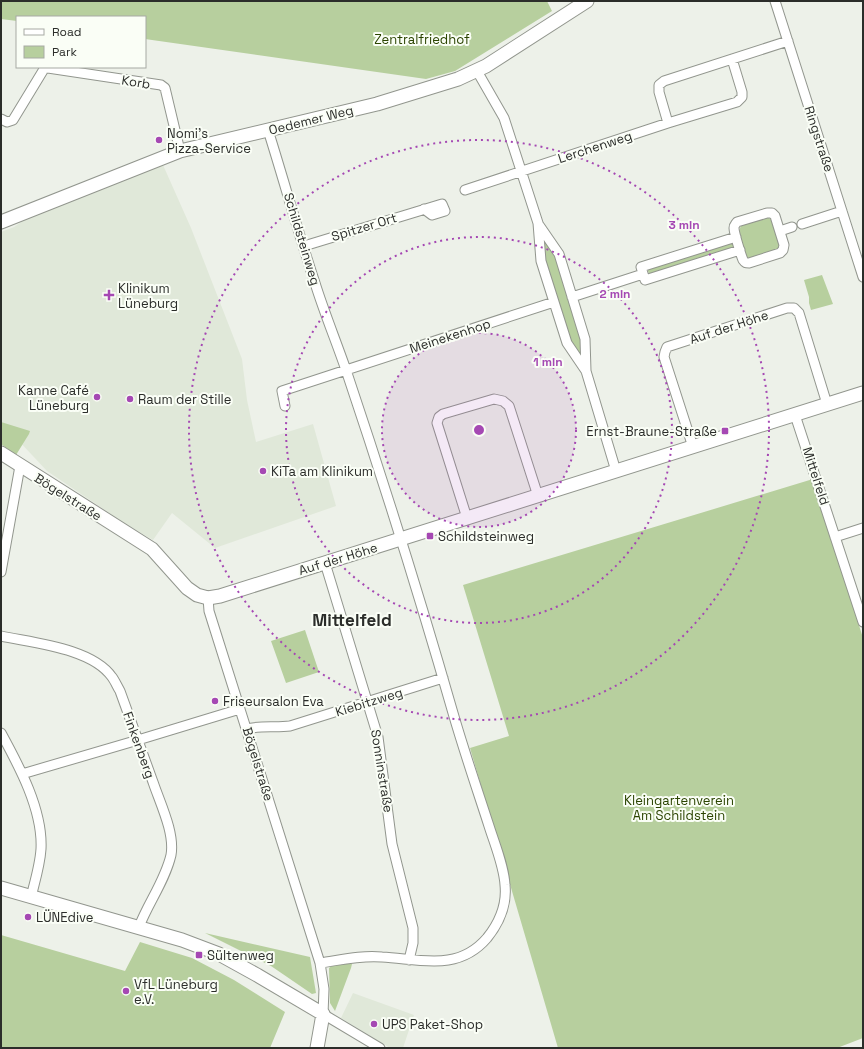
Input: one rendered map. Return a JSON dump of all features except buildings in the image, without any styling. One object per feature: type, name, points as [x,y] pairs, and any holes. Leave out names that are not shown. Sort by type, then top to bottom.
[{"type":"street","name":"Oedemer Weg","points":[[1,222],[180,151],[377,104],[451,81],[477,71],[587,1]]},
{"type":"street","name":"Ringstraße","points":[[775,1],[863,277]]},
{"type":"street","points":[[668,123],[658,92],[659,85],[664,81],[788,41]]},
{"type":"street","name":"Lerchenweg","points":[[521,172],[668,123],[737,102],[742,97],[742,92],[732,59]]},
{"type":"street","name":"Korb","points":[[1,119],[7,122],[13,120],[44,69],[48,68],[161,85],[165,88],[180,151]]},
{"type":"street","points":[[477,71],[504,118],[538,223],[541,261],[567,343],[586,371]]},
{"type":"street","name":"Schildsteinweg","points":[[268,130],[314,281],[346,371],[400,540],[504,877],[505,892],[503,908],[495,926],[486,939],[475,949],[458,958],[439,962],[409,960]]},
{"type":"street","points":[[465,190],[521,172]]},
{"type":"street","name":"Spitzer Ort","points":[[304,246],[424,209]]},
{"type":"street","points":[[802,224],[842,211]]},
{"type":"street","points":[[767,212],[772,213],[775,216],[780,231],[784,245],[783,250],[780,253],[749,263],[744,261],[734,226],[737,222],[767,212]]},
{"type":"street","points":[[538,223],[559,254],[585,339],[586,371],[616,471]]},
{"type":"street","points":[[780,231],[792,227]]},
{"type":"street","points":[[736,237],[641,267],[643,274],[645,280],[740,250]]},
{"type":"street","points":[[572,297],[643,274]]},
{"type":"street","name":"Meinekenhop","points":[[346,371],[554,302]]},
{"type":"street","name":"Auf der Höhe","points":[[693,447],[664,357],[667,347],[787,308],[794,308],[798,313],[827,404]]},
{"type":"street","points":[[286,406],[282,391],[346,371]]},
{"type":"street","name":"Auf der Höhe","points":[[208,598],[220,596],[400,540],[863,393]]},
{"type":"street","points":[[467,518],[437,424],[439,417],[443,414],[494,399],[503,401],[509,406],[538,496]]},
{"type":"street","name":"Mittelfeld","points":[[795,415],[863,620]]},
{"type":"street","name":"Bögelstraße","points":[[1,453],[152,549],[187,588],[197,595],[208,598],[209,611],[320,964],[324,989],[323,1014]]},
{"type":"street","points":[[1,572],[20,466]]},
{"type":"street","points":[[835,537],[863,528]]},
{"type":"street","name":"Sonninstraße","points":[[325,563],[368,702],[381,750],[392,844],[413,928],[413,943],[409,960]]},
{"type":"street","name":"Finkenberg","points":[[1,636],[71,651],[89,658],[102,666],[112,676],[120,691],[172,842],[168,866],[139,927]]},
{"type":"street","name":"Kiebitzweg","points":[[247,728],[257,726],[278,728],[290,726],[443,678]]},
{"type":"street","points":[[22,774],[240,709]]},
{"type":"street","points":[[1,733],[22,774],[36,812],[40,831],[40,864],[30,897]]},
{"type":"street","points":[[1,888],[182,940],[219,954],[380,1048]]},
{"type":"street","points":[[320,964],[360,957],[381,956],[409,960]]},
{"type":"street","points":[[317,1048],[323,1014]]},
{"type":"shaded area","name":"Klinikum Lüneburg","points":[[163,165],[191,228],[242,359],[247,400],[256,442],[313,424],[336,506],[215,548],[172,513],[153,540],[124,523],[47,471],[17,439],[1,431],[1,232],[14,227],[27,218]]},
{"type":"shaded area","points":[[353,993],[414,1015],[403,1048],[390,1048],[341,1018]]},
{"type":"green space","name":"Zentralfriedhof","points":[[1,1],[547,1],[552,11],[455,71],[426,79],[146,39],[146,16],[16,16],[16,21],[1,19]]},
{"type":"green space","points":[[768,217],[771,219],[777,232],[779,249],[749,259],[743,250],[739,235],[740,229],[745,222]]},
{"type":"green space","points":[[540,231],[556,255],[582,339],[584,364],[569,341],[543,261]]},
{"type":"green space","points":[[734,240],[737,250],[650,277],[647,268]]},
{"type":"green space","points":[[822,275],[833,304],[811,310],[804,280]]},
{"type":"green space","points":[[1,422],[30,431],[16,455],[1,444]]},
{"type":"green space","name":"Kleingartenverein Am Schildstein","points":[[813,479],[863,638],[863,1038],[837,1048],[558,1048],[470,748],[509,736],[463,585]]},
{"type":"green space","points":[[305,630],[319,672],[286,683],[271,641]]},
{"type":"green space","points":[[205,933],[310,957],[316,993],[312,994],[271,966]]},
{"type":"green space","name":"VfL Lüneburg e.V.","points":[[1,935],[125,971],[140,942],[192,958],[234,980],[285,1012],[270,1048],[1,1048]]},
{"type":"green space","points":[[349,962],[352,964],[351,968],[335,1011],[330,1003],[329,968],[332,965]]},
{"type":"place","name":"Nomi's Pizza-Service","points":[[159,140]]},
{"type":"place","name":"Klinikum Lüneburg","points":[[109,295]]},
{"type":"place","name":"Kanne Café Lüneburg","points":[[97,397]]},
{"type":"place","name":"Raum der Stille","points":[[130,399]]},
{"type":"place","name":"Ernst-Braune-Straße","points":[[725,431]]},
{"type":"place","name":"KiTa am Klinikum","points":[[263,471]]},
{"type":"place","name":"Schildsteinweg","points":[[430,536]]},
{"type":"place","name":"Friseursalon Eva","points":[[215,701]]},
{"type":"place","name":"LÜNEdive","points":[[28,917]]},
{"type":"place","name":"Sültenweg","points":[[199,955]]},
{"type":"place","name":"VfL Lüneburg e.V.","points":[[126,991]]},
{"type":"place","name":"UPS Paket-Shop","points":[[374,1024]]},
{"type":"district","name":"Mittelfeld","points":[[352,620]]}]
